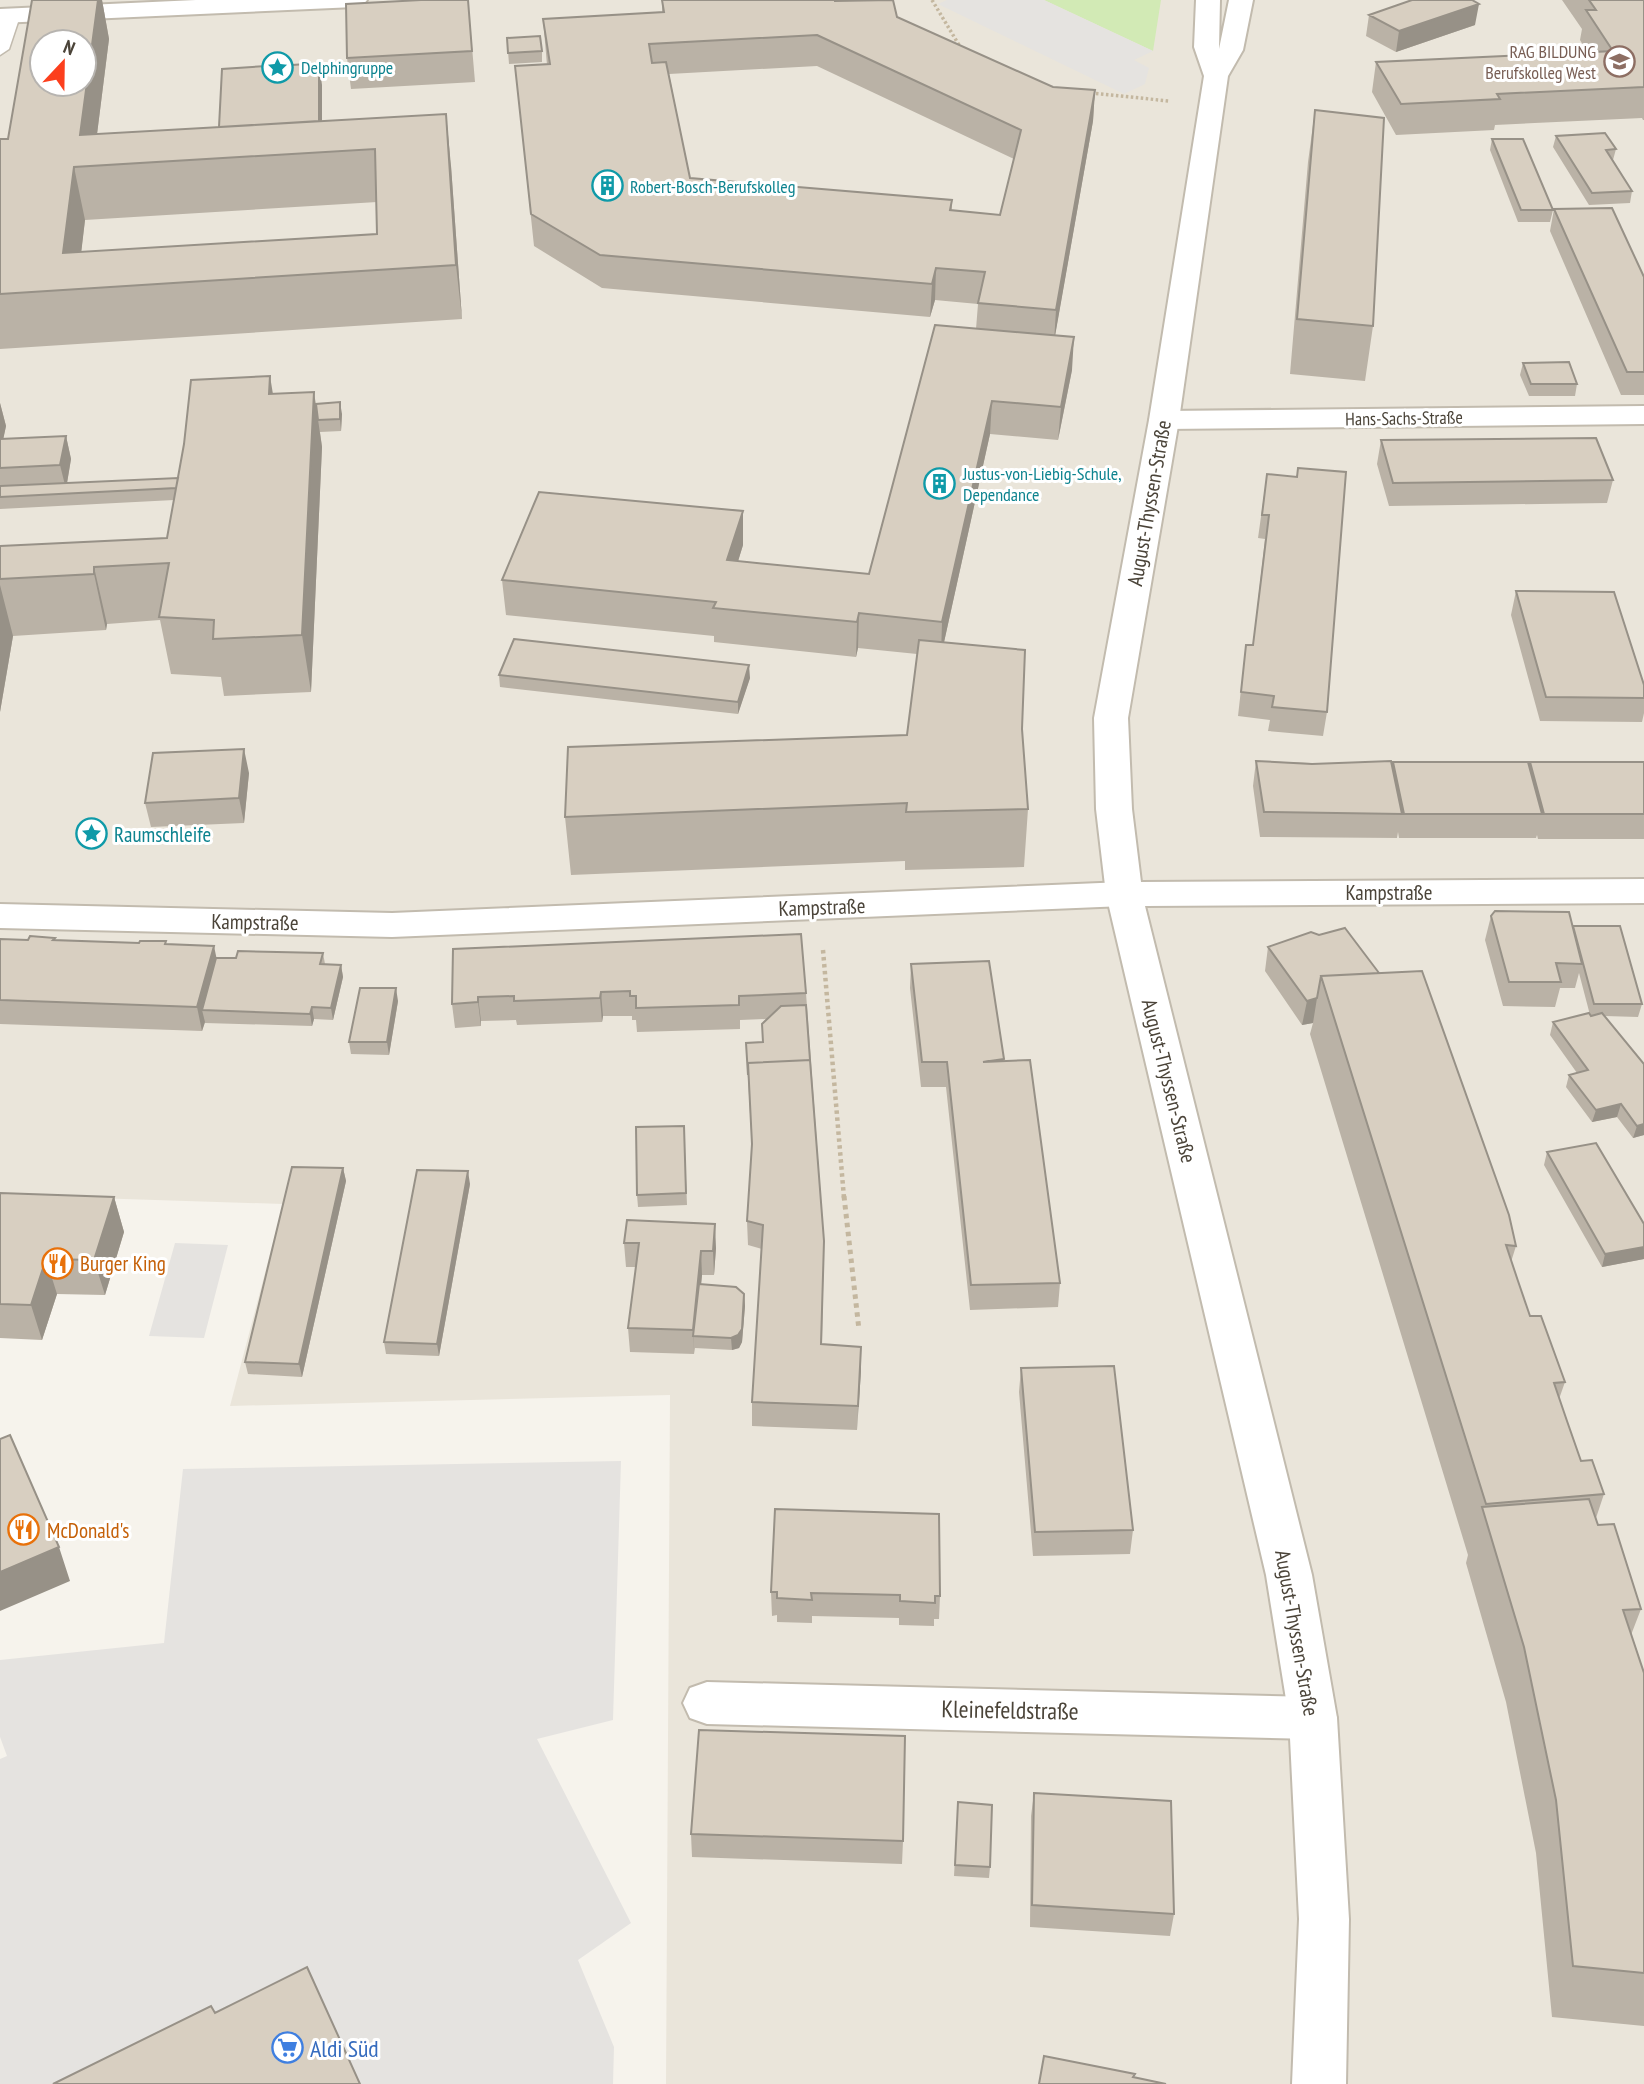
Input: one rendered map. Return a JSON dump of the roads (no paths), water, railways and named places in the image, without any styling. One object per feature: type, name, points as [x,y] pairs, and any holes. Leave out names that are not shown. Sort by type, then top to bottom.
[{"type":"street","points":[[5,16],[355,0]]},
{"type":"street","name":"August-Thyssen-Straße","points":[[1208,0],[1206,47],[1214,91]]},
{"type":"street","name":"August-Thyssen-Straße","points":[[1241,0],[1231,50],[1214,91],[1164,420],[1111,718],[1114,809],[1124,894],[1289,1575],[1313,1718],[1324,1919],[1318,2084]]},
{"type":"street","points":[[1639,415],[1644,446]]},
{"type":"street","name":"Hans-Sachs-Straße","points":[[1164,420],[1639,415]]},
{"type":"street","name":"Kampstraße","points":[[0,916],[392,925],[1124,894],[1644,891]]},
{"type":"street","name":"Kleinefeldstraße","points":[[707,1703],[1313,1718]]},
{"type":"lane","points":[[0,49],[5,16]]},
{"type":"place","name":"RAG BILDUNG Berufskolleg West","points":[[1619,61]]},
{"type":"place","name":"Delphingruppe","points":[[278,67]]},
{"type":"place","name":"Robert-Bosch-Berufskolleg","points":[[607,186]]},
{"type":"place","name":"Justus-von-Liebig-Schule, Dependance","points":[[940,483]]},
{"type":"place","name":"Raumschleife","points":[[91,834]]},
{"type":"place","name":"Burger King","points":[[57,1263]]},
{"type":"place","name":"McDonald's","points":[[24,1530]]},
{"type":"place","name":"Aldi Süd","points":[[287,2048]]}]
